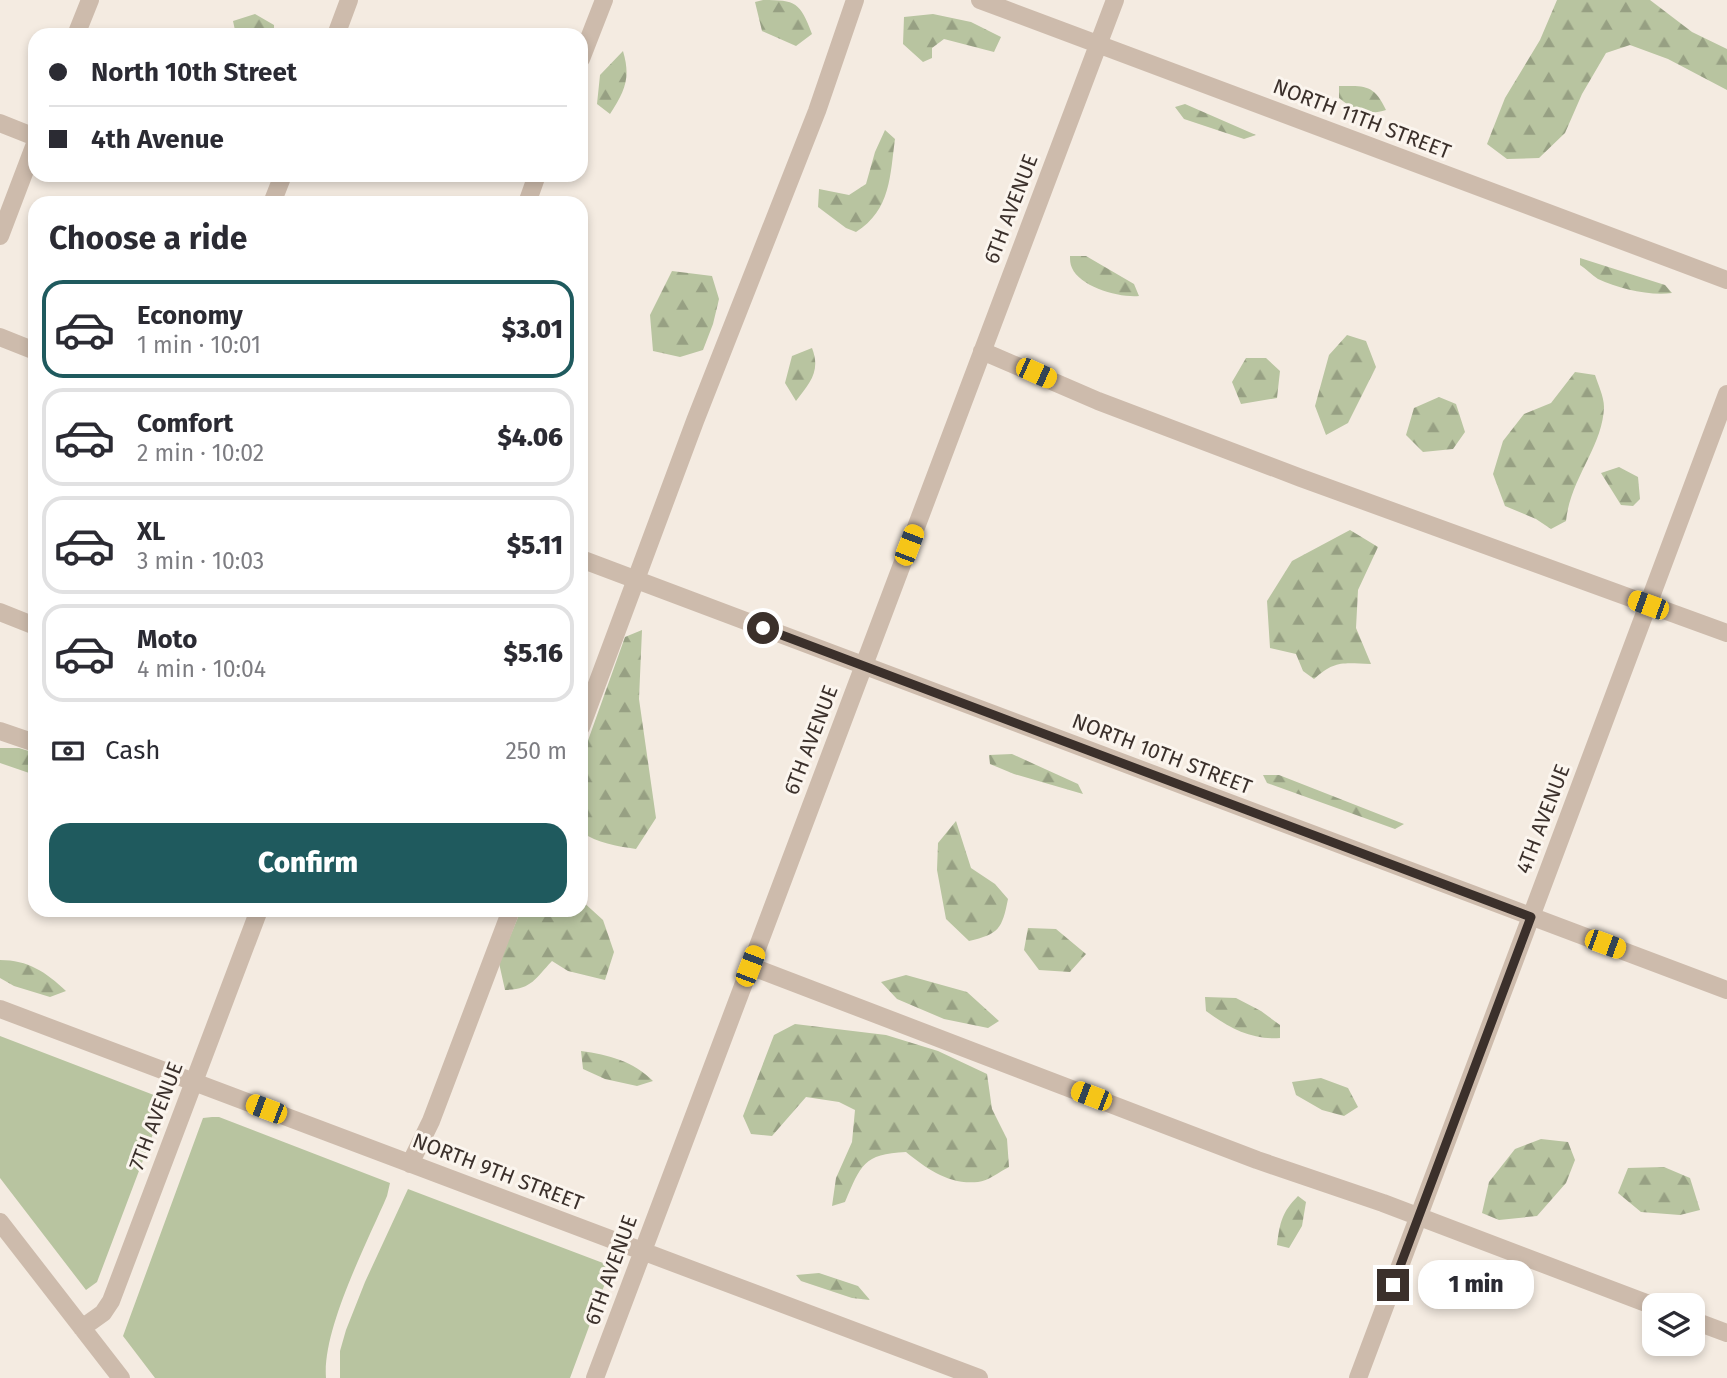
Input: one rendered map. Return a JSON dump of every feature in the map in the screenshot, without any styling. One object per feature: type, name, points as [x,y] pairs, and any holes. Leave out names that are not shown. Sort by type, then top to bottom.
[{"type":"street","points":[[79,28],[90,0]]},
{"type":"street","points":[[339,28],[349,0]]},
{"type":"street","points":[[588,42],[604,0]]},
{"type":"street","points":[[588,709],[695,421],[817,111],[855,0]]},
{"type":"street","name":"NORTH 11TH STREET","points":[[980,0],[1727,281]]},
{"type":"street","name":"6TH AVENUE","points":[[595,1378],[1115,0]]},
{"type":"street","points":[[0,123],[28,134]]},
{"type":"street","points":[[0,236],[28,162]]},
{"type":"street","points":[[0,337],[28,348]]},
{"type":"street","points":[[982,351],[1098,401],[1174,430],[1727,633]]},
{"type":"street","name":"4TH AVENUE","points":[[1358,1378],[1727,394]]},
{"type":"street","name":"NORTH 10TH STREET","points":[[588,562],[1727,990]]},
{"type":"street","points":[[0,612],[28,623]]},
{"type":"street","points":[[0,732],[28,741]]},
{"type":"street","name":"7TH AVENUE","points":[[82,1328],[103,1313],[111,1301],[256,917]]},
{"type":"street","points":[[410,1164],[431,1121],[508,917]]},
{"type":"street","points":[[750,966],[1257,1160],[1419,1216],[1642,1301]]},
{"type":"street","name":"NORTH 9TH STREET","points":[[0,1009],[979,1378]]},
{"type":"street","points":[[0,1222],[121,1378]]},
{"type":"street","points":[[1705,1325],[1727,1333]]},
{"type":"green space","points":[[1557,0],[1650,0],[1692,32],[1727,49],[1727,90],[1668,59],[1630,45],[1606,53],[1582,94],[1565,133],[1539,158],[1507,159],[1487,144],[1505,98],[1540,40]]},
{"type":"green space","points":[[755,2],[790,2],[795,5],[804,15],[812,34],[796,46],[762,31]]},
{"type":"green space","points":[[255,14],[274,25],[274,28],[234,28],[233,21]]},
{"type":"green space","points":[[933,14],[971,22],[1001,37],[994,52],[944,39],[932,48],[932,58],[923,62],[903,44],[904,17]]},
{"type":"green space","points":[[623,51],[625,84],[610,114],[597,104],[600,75]]},
{"type":"green space","points":[[1339,86],[1368,88],[1377,95],[1386,110],[1367,112],[1350,106],[1339,98]]},
{"type":"green space","points":[[1185,104],[1256,135],[1244,139],[1184,119],[1175,107]]},
{"type":"green space","points":[[885,130],[895,139],[887,191],[876,213],[856,232],[846,228],[818,207],[819,189],[849,195],[866,184],[875,152]]},
{"type":"green space","points":[[1070,256],[1086,256],[1134,284],[1139,296],[1112,293],[1083,281],[1071,266]]},
{"type":"green space","points":[[1580,258],[1665,285],[1672,293],[1644,293],[1606,283],[1580,265]]},
{"type":"green space","points":[[672,271],[712,276],[719,299],[703,350],[680,357],[653,351],[650,315]]},
{"type":"green space","points":[[1347,335],[1366,341],[1376,367],[1348,423],[1326,435],[1315,406],[1329,355]]},
{"type":"green space","points":[[812,348],[815,370],[796,401],[785,383],[792,356]]},
{"type":"green space","points":[[1246,358],[1266,358],[1280,371],[1277,398],[1241,404],[1232,382]]},
{"type":"green space","points":[[1575,372],[1595,375],[1604,403],[1602,421],[1593,449],[1573,491],[1566,521],[1551,529],[1536,519],[1505,506],[1493,474],[1503,441],[1524,414],[1551,403]]},
{"type":"green space","points":[[1439,397],[1456,404],[1465,432],[1453,449],[1423,452],[1406,435],[1414,408]]},
{"type":"green space","points":[[1619,467],[1638,477],[1640,499],[1633,506],[1621,505],[1601,473]]},
{"type":"green space","points":[[1350,530],[1378,547],[1358,590],[1356,628],[1371,664],[1340,664],[1328,668],[1314,679],[1303,671],[1296,654],[1270,648],[1267,601],[1292,561]]},
{"type":"green space","points":[[642,630],[639,699],[656,818],[636,849],[588,836],[588,740],[625,637]]},
{"type":"green space","points":[[0,748],[28,751],[28,773],[0,763]]},
{"type":"green space","points":[[1012,754],[1078,784],[1083,794],[1014,774],[990,764],[989,755]]},
{"type":"green space","points":[[1263,775],[1279,775],[1404,824],[1395,829],[1267,783]]},
{"type":"green space","points":[[956,821],[971,868],[995,884],[1008,899],[998,929],[987,936],[969,941],[946,919],[937,870],[938,843]]},
{"type":"green space","points":[[588,906],[603,920],[614,952],[605,980],[568,971],[552,961],[527,985],[505,990],[499,963],[518,917],[588,917]]},
{"type":"green space","points":[[1028,928],[1056,929],[1086,954],[1070,972],[1039,970],[1024,950]]},
{"type":"green space","points":[[0,960],[19,962],[36,968],[66,991],[50,997],[14,986],[0,978]]},
{"type":"green space","points":[[906,975],[967,992],[999,1021],[988,1028],[944,1019],[897,999],[881,982]]},
{"type":"green space","points":[[1205,997],[1236,998],[1261,1011],[1280,1025],[1280,1038],[1259,1037],[1232,1028],[1206,1011]]},
{"type":"green space","points":[[795,1024],[886,1035],[938,1051],[987,1074],[992,1109],[1007,1139],[1009,1167],[986,1180],[967,1182],[939,1175],[906,1152],[881,1155],[860,1170],[845,1202],[832,1206],[836,1178],[852,1142],[855,1110],[839,1102],[806,1097],[772,1136],[751,1134],[743,1116],[774,1035]]},
{"type":"green space","points":[[0,1036],[159,1097],[165,1102],[97,1282],[86,1290],[0,1178]]},
{"type":"green space","points":[[581,1051],[620,1060],[637,1068],[653,1081],[637,1086],[605,1079],[583,1069]]},
{"type":"green space","points":[[1321,1078],[1348,1088],[1358,1107],[1344,1116],[1322,1110],[1296,1095],[1292,1082]]},
{"type":"green space","points":[[219,1117],[390,1183],[387,1196],[338,1311],[327,1358],[326,1378],[155,1378],[123,1336],[203,1118]]},
{"type":"green space","points":[[1541,1139],[1568,1142],[1575,1160],[1566,1183],[1537,1216],[1499,1220],[1482,1213],[1489,1182],[1515,1149]]},
{"type":"green space","points":[[1664,1167],[1690,1178],[1700,1210],[1680,1215],[1641,1212],[1618,1193],[1628,1168]]},
{"type":"green space","points":[[408,1189],[603,1263],[607,1268],[607,1278],[570,1378],[340,1378],[340,1351],[346,1330]]},
{"type":"green space","points":[[1298,1196],[1306,1202],[1302,1226],[1289,1248],[1277,1245],[1283,1218]]},
{"type":"green space","points":[[819,1273],[858,1286],[870,1300],[852,1298],[801,1281],[796,1275]]},
{"type":"route","points":[[763,628],[1531,917],[1393,1285]]}]
